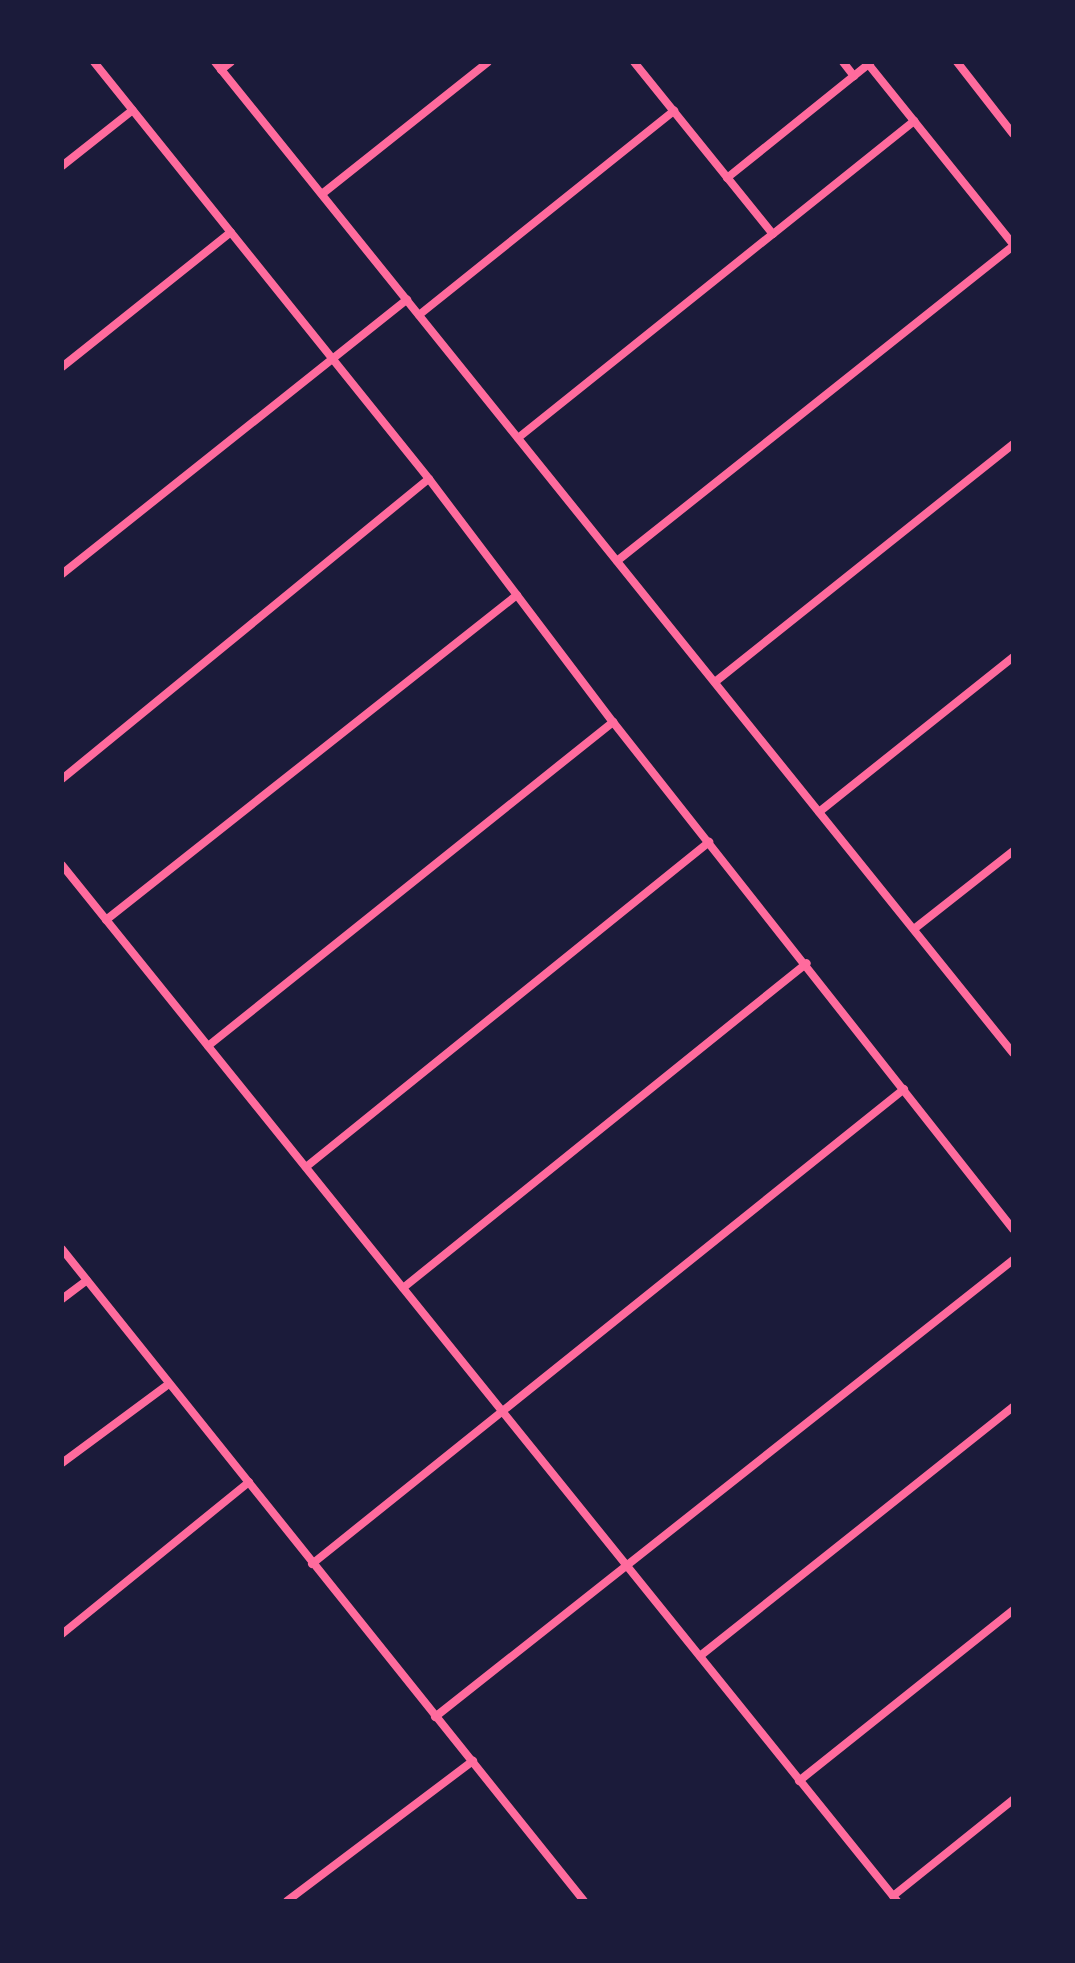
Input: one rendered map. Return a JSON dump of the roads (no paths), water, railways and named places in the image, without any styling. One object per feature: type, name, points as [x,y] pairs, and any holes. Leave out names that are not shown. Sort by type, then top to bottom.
[{"type":"street","points":[[94,62],[429,479],[613,722],[807,963],[1013,1229]]},
{"type":"street","points":[[231,62],[218,66],[1012,1051]]},
{"type":"street","points":[[322,194],[488,62]]},
{"type":"street","points":[[634,62],[773,234]]},
{"type":"street","points":[[843,62],[854,76]]},
{"type":"street","points":[[957,62],[1013,134]]},
{"type":"street","points":[[617,561],[1013,245],[870,63],[727,178]]},
{"type":"street","points":[[62,166],[133,110]]},
{"type":"street","points":[[419,315],[674,111]]},
{"type":"street","points":[[518,438],[914,121]]},
{"type":"street","points":[[62,367],[231,232]]},
{"type":"street","points":[[62,574],[407,300]]},
{"type":"street","points":[[715,682],[1013,444]]},
{"type":"street","points":[[62,779],[429,479]]},
{"type":"street","points":[[106,920],[517,595]]},
{"type":"street","points":[[819,812],[1013,657]]},
{"type":"street","points":[[208,1046],[613,722]]},
{"type":"street","points":[[306,1167],[709,842]]},
{"type":"street","points":[[914,929],[1013,851]]},
{"type":"street","points":[[62,865],[895,1898],[1013,1800]]},
{"type":"street","points":[[403,1288],[807,963]]},
{"type":"street","points":[[312,1564],[904,1089]]},
{"type":"street","points":[[62,1249],[166,1386],[249,1482],[584,1901]]},
{"type":"street","points":[[435,1717],[629,1568],[1013,1260]]},
{"type":"street","points":[[62,1299],[87,1280]]},
{"type":"street","points":[[62,1463],[166,1386]]},
{"type":"street","points":[[700,1656],[1013,1407]]},
{"type":"street","points":[[62,1634],[249,1482]]},
{"type":"street","points":[[799,1781],[1013,1610]]},
{"type":"street","points":[[287,1901],[473,1761]]}]
